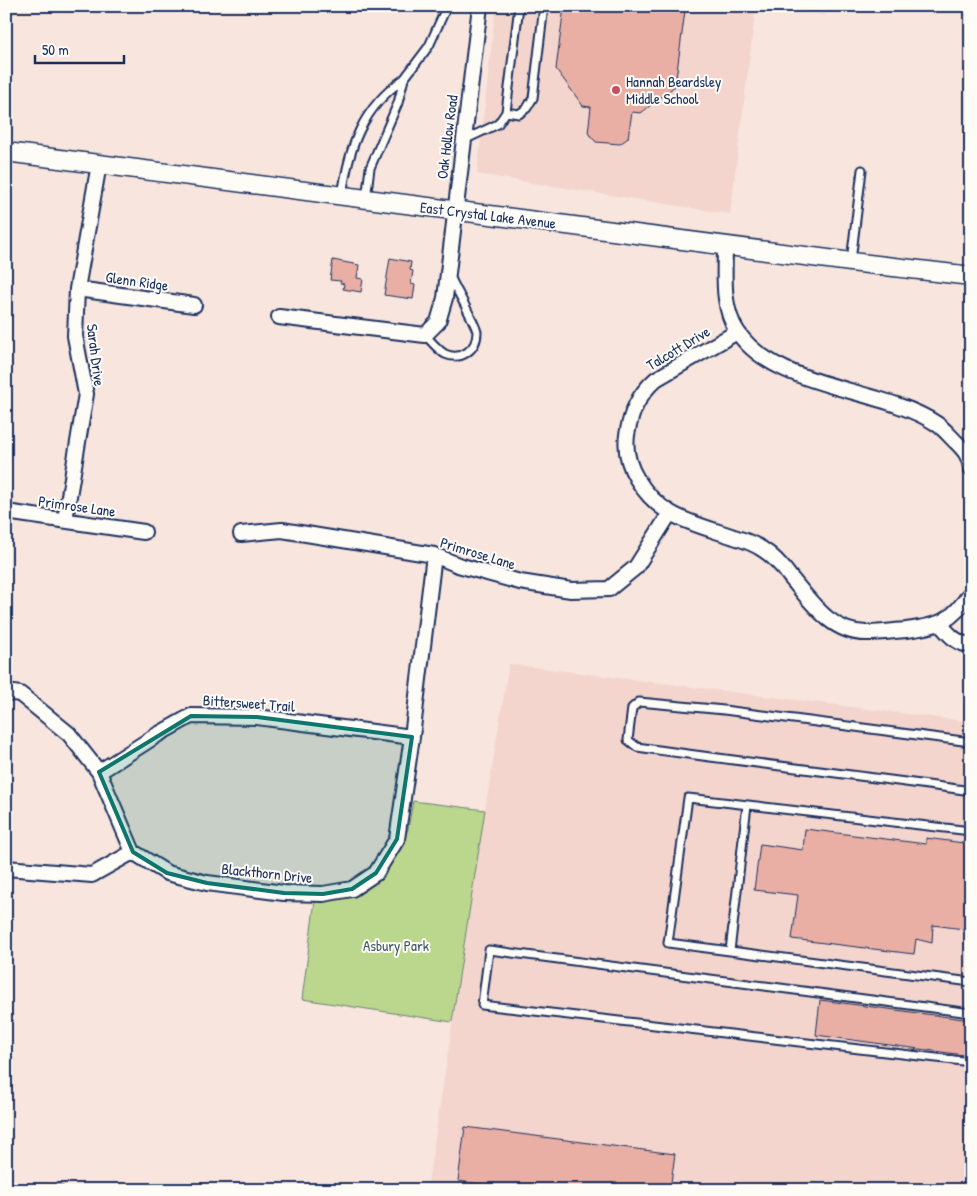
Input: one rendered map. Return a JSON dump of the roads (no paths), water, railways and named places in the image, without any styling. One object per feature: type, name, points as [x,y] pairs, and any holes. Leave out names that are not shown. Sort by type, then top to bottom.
[{"type":"street","name":"Oak Hollow Road","points":[[425,335],[438,322],[445,298],[480,6]]},
{"type":"street","name":"East Crystal Lake Avenue","points":[[6,152],[725,246],[971,276]]},
{"type":"street","name":"Sarah Drive","points":[[65,520],[86,394],[75,336],[77,289],[99,164]]},
{"type":"street","points":[[725,246],[725,290],[728,308],[737,332],[756,351],[782,368],[900,406],[938,424],[970,459]]},
{"type":"street","name":"Glenn Ridge","points":[[77,289],[194,305]]},
{"type":"street","points":[[279,317],[425,335]]},
{"type":"street","name":"Talcott Drive","points":[[737,332],[656,379],[645,388],[636,403],[627,440],[629,461],[637,480],[652,500],[670,513],[752,543],[763,549],[781,566],[824,616],[844,629],[867,633],[927,628],[940,624],[958,610],[971,592]]},
{"type":"street","name":"Primrose Lane","points":[[6,512],[144,532]]},
{"type":"street","name":"Primrose Lane","points":[[242,534],[282,530],[434,555],[458,565],[520,582],[570,590],[609,589],[636,567],[670,513]]},
{"type":"street","name":"Blackthorn Drive","points":[[134,852],[167,873],[207,883],[284,893],[323,894],[352,889],[376,873],[397,838],[412,738],[434,555]]},
{"type":"street","points":[[940,624],[954,639],[971,645]]},
{"type":"street","points":[[6,692],[20,694],[68,734],[99,772],[134,852],[92,875],[6,868]]},
{"type":"street","name":"Bittersweet Trail","points":[[99,772],[191,716],[257,717],[412,738]]},
{"type":"lane","points":[[342,196],[346,168],[355,140],[364,122],[376,103],[404,78],[429,46],[446,6]]},
{"type":"lane","points":[[464,140],[498,124],[506,112],[519,6]]},
{"type":"lane","points":[[506,112],[519,114],[527,108],[532,98],[544,6]]},
{"type":"lane","points":[[366,199],[370,168],[398,103],[404,78]]},
{"type":"lane","points":[[851,262],[862,170]]},
{"type":"lane","points":[[425,335],[444,353],[455,356],[466,354],[474,345],[477,331],[448,272]]},
{"type":"lane","points":[[971,742],[751,713],[639,702],[632,708],[628,740],[637,748],[747,763],[807,768],[971,791]]},
{"type":"lane","points":[[971,831],[688,798],[668,943],[971,982]]},
{"type":"lane","points":[[730,951],[747,805]]},
{"type":"lane","points":[[971,1013],[489,950],[482,1005],[971,1062]]},
{"type":"lane","points":[[54,1190],[60,1190]]},
{"type":"place","name":"Hannah Beardsley Middle School","points":[[616,90]]},
{"type":"park label","name":"Asbury Park","points":[[396,945]]}]
